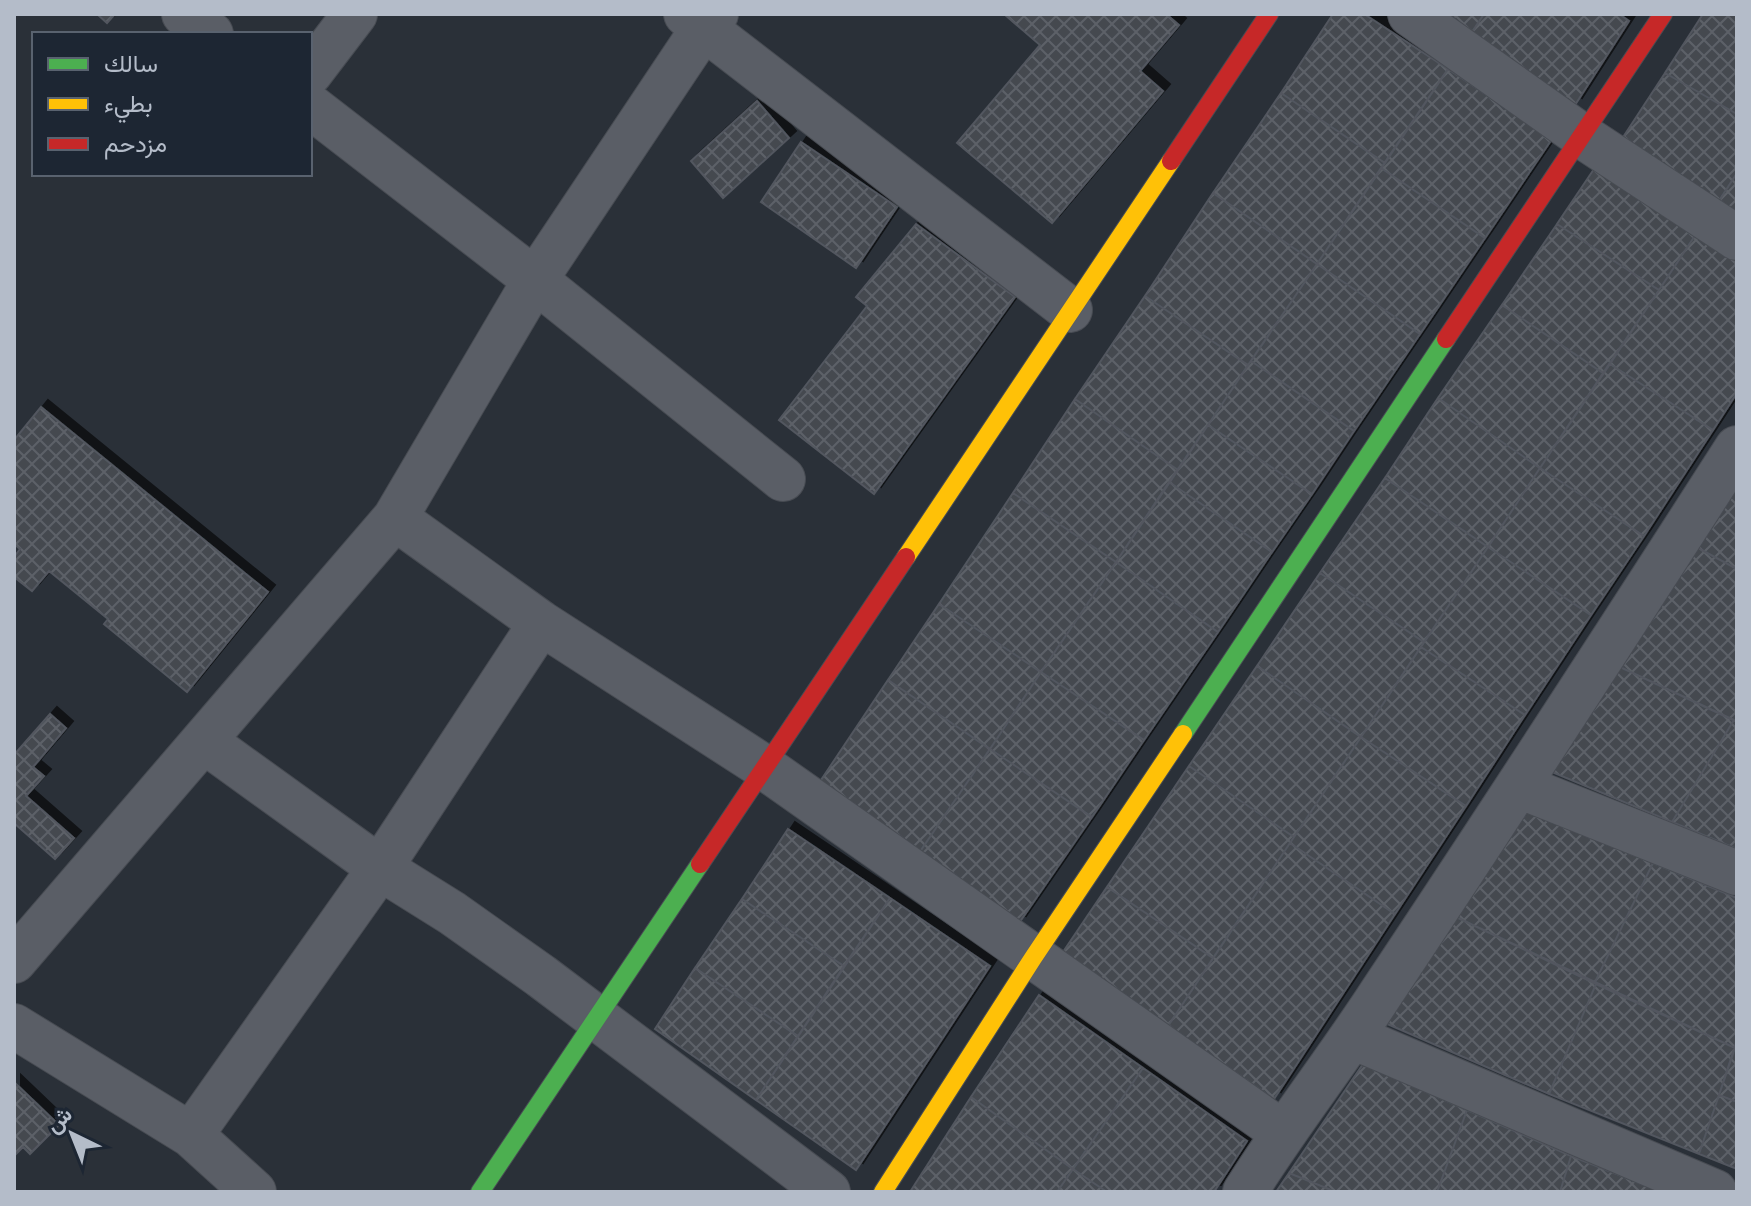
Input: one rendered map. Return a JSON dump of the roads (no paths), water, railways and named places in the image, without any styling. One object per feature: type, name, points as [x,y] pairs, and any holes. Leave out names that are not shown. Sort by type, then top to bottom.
[{"type":"street","points":[[184,14],[208,32]]},
{"type":"street","points":[[312,70],[355,14]]},
{"type":"street","points":[[480,1192],[1269,14]]},
{"type":"street","points":[[1410,14],[1582,136],[1737,238]]},
{"type":"street","points":[[883,1192],[1033,958],[1663,14]]},
{"type":"street","points":[[14,961],[395,518],[535,280],[702,18],[1070,310]]},
{"type":"street","points":[[312,108],[535,280],[783,479]]},
{"type":"street","points":[[1245,1192],[1282,1132],[1353,1037],[1519,786],[1737,448]]},
{"type":"street","points":[[395,518],[541,623],[764,767],[1282,1132]]},
{"type":"street","points":[[191,1135],[380,868],[541,623]]},
{"type":"street","points":[[204,741],[380,868],[452,913],[828,1192]]},
{"type":"street","points":[[1519,786],[1737,873]]},
{"type":"street","points":[[14,1026],[191,1135],[254,1192]]},
{"type":"street","points":[[1353,1037],[1715,1192]]}]
